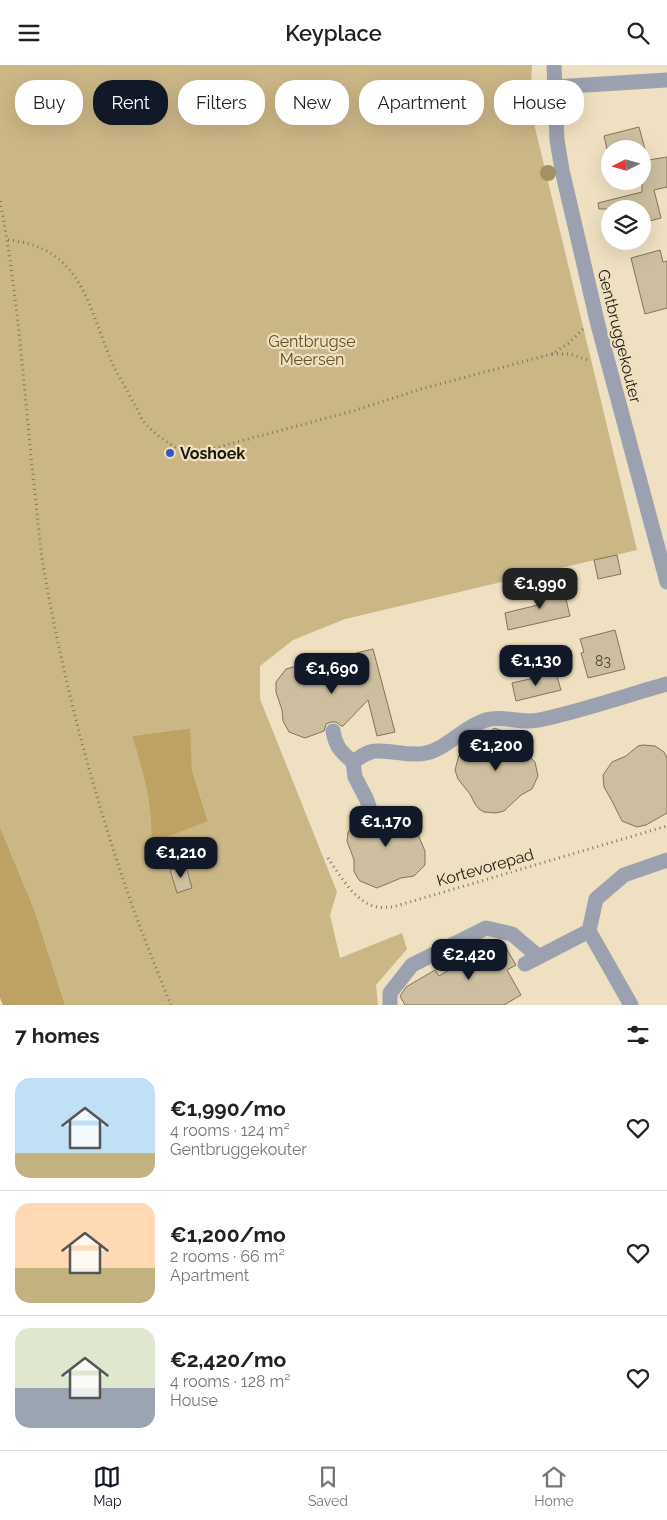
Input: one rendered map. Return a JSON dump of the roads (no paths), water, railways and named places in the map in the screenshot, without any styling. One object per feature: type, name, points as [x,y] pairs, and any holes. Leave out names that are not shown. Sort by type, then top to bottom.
[{"type":"street","name":"Gentbruggekouter","points":[[554,65],[554,80]]},
{"type":"street","points":[[584,85],[667,81]]},
{"type":"street","name":"Gentbruggekouter","points":[[556,125],[562,170],[598,325],[667,583]]},
{"type":"street","points":[[353,762],[364,754],[376,750],[412,755],[428,753],[453,739],[472,725],[487,720],[503,718],[536,721],[667,684]]},
{"type":"street","points":[[333,731],[335,743],[340,751],[353,762],[354,777],[366,798],[371,812]]},
{"type":"street","points":[[629,1004],[589,931],[596,899],[624,875],[667,860]]},
{"type":"street","points":[[390,1005],[390,993],[412,965],[486,928],[512,934],[532,960],[589,931]]},
{"type":"place","name":"Voshoek","points":[[170,453]]},
{"type":"park label","name":"Gentbrugse Meersen","points":[[312,350]]}]
